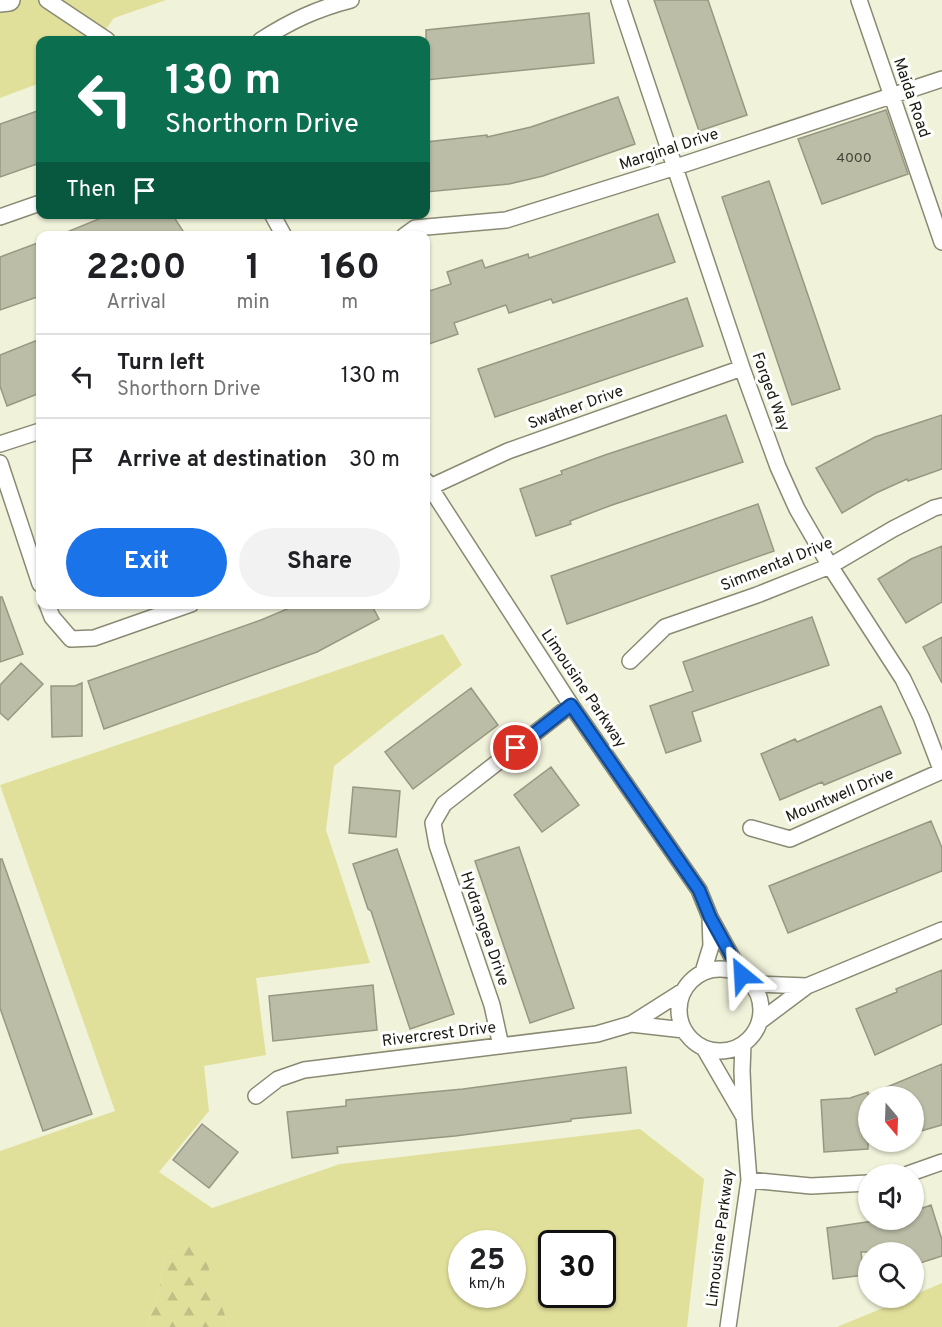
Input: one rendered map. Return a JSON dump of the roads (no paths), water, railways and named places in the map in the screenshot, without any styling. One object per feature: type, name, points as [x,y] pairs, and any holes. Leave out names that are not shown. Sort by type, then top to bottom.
[{"type":"street","points":[[0,1],[9,0]]},
{"type":"street","points":[[47,0],[101,36]]},
{"type":"street","points":[[268,36],[321,8],[351,0]]},
{"type":"street","name":"Forged Way","points":[[619,0],[742,368],[778,467],[797,509],[830,566],[903,679],[921,717],[942,772]]},
{"type":"street","name":"Maida Road","points":[[859,0],[942,242]]},
{"type":"street","name":"Marginal Drive","points":[[411,231],[415,228],[506,220],[676,167],[942,79]]},
{"type":"street","points":[[0,217],[36,204]]},
{"type":"street","name":"Swather Drive","points":[[430,485],[508,451],[742,368]]},
{"type":"street","points":[[0,444],[36,432]]},
{"type":"street","points":[[0,463],[36,572]]},
{"type":"street","name":"Limousine Parkway","points":[[430,491],[571,705],[699,890],[710,917],[747,980]]},
{"type":"street","name":"Simmental Drive","points":[[630,661],[664,627],[830,566],[934,508],[942,506]]},
{"type":"street","points":[[49,609],[52,617],[71,639],[94,638],[177,609]]},
{"type":"street","name":"Hydrangea Drive","points":[[501,1046],[492,1005],[436,845],[433,823],[444,804],[571,705]]},
{"type":"street","name":"Mountwell Drive","points":[[751,828],[790,839],[942,772]]},
{"type":"street","name":"Limousine Parkway","points":[[703,972],[711,945],[710,917]]},
{"type":"street","points":[[759,1022],[807,986],[942,930]]},
{"type":"street","points":[[716,969],[730,970],[747,980],[759,996],[761,1009],[759,1022],[753,1034],[743,1044],[731,1050],[717,1051],[704,1048],[692,1041],[679,1017],[679,1004],[683,991],[692,980],[703,972],[716,969]]},
{"type":"street","points":[[747,980],[807,986]]},
{"type":"street","name":"Rivercrest Drive","points":[[256,1096],[278,1079],[304,1070],[597,1034],[631,1024],[683,991]]},
{"type":"street","name":"Rivercrest Drive","points":[[631,1024],[684,1030]]},
{"type":"street","name":"Limousine Parkway","points":[[728,1327],[749,1180],[744,1117],[743,1044]]},
{"type":"street","name":"Limousine Parkway","points":[[704,1048],[744,1117]]},
{"type":"street","points":[[924,1168],[942,1162]]},
{"type":"street","points":[[749,1180],[811,1186],[858,1184]]}]
